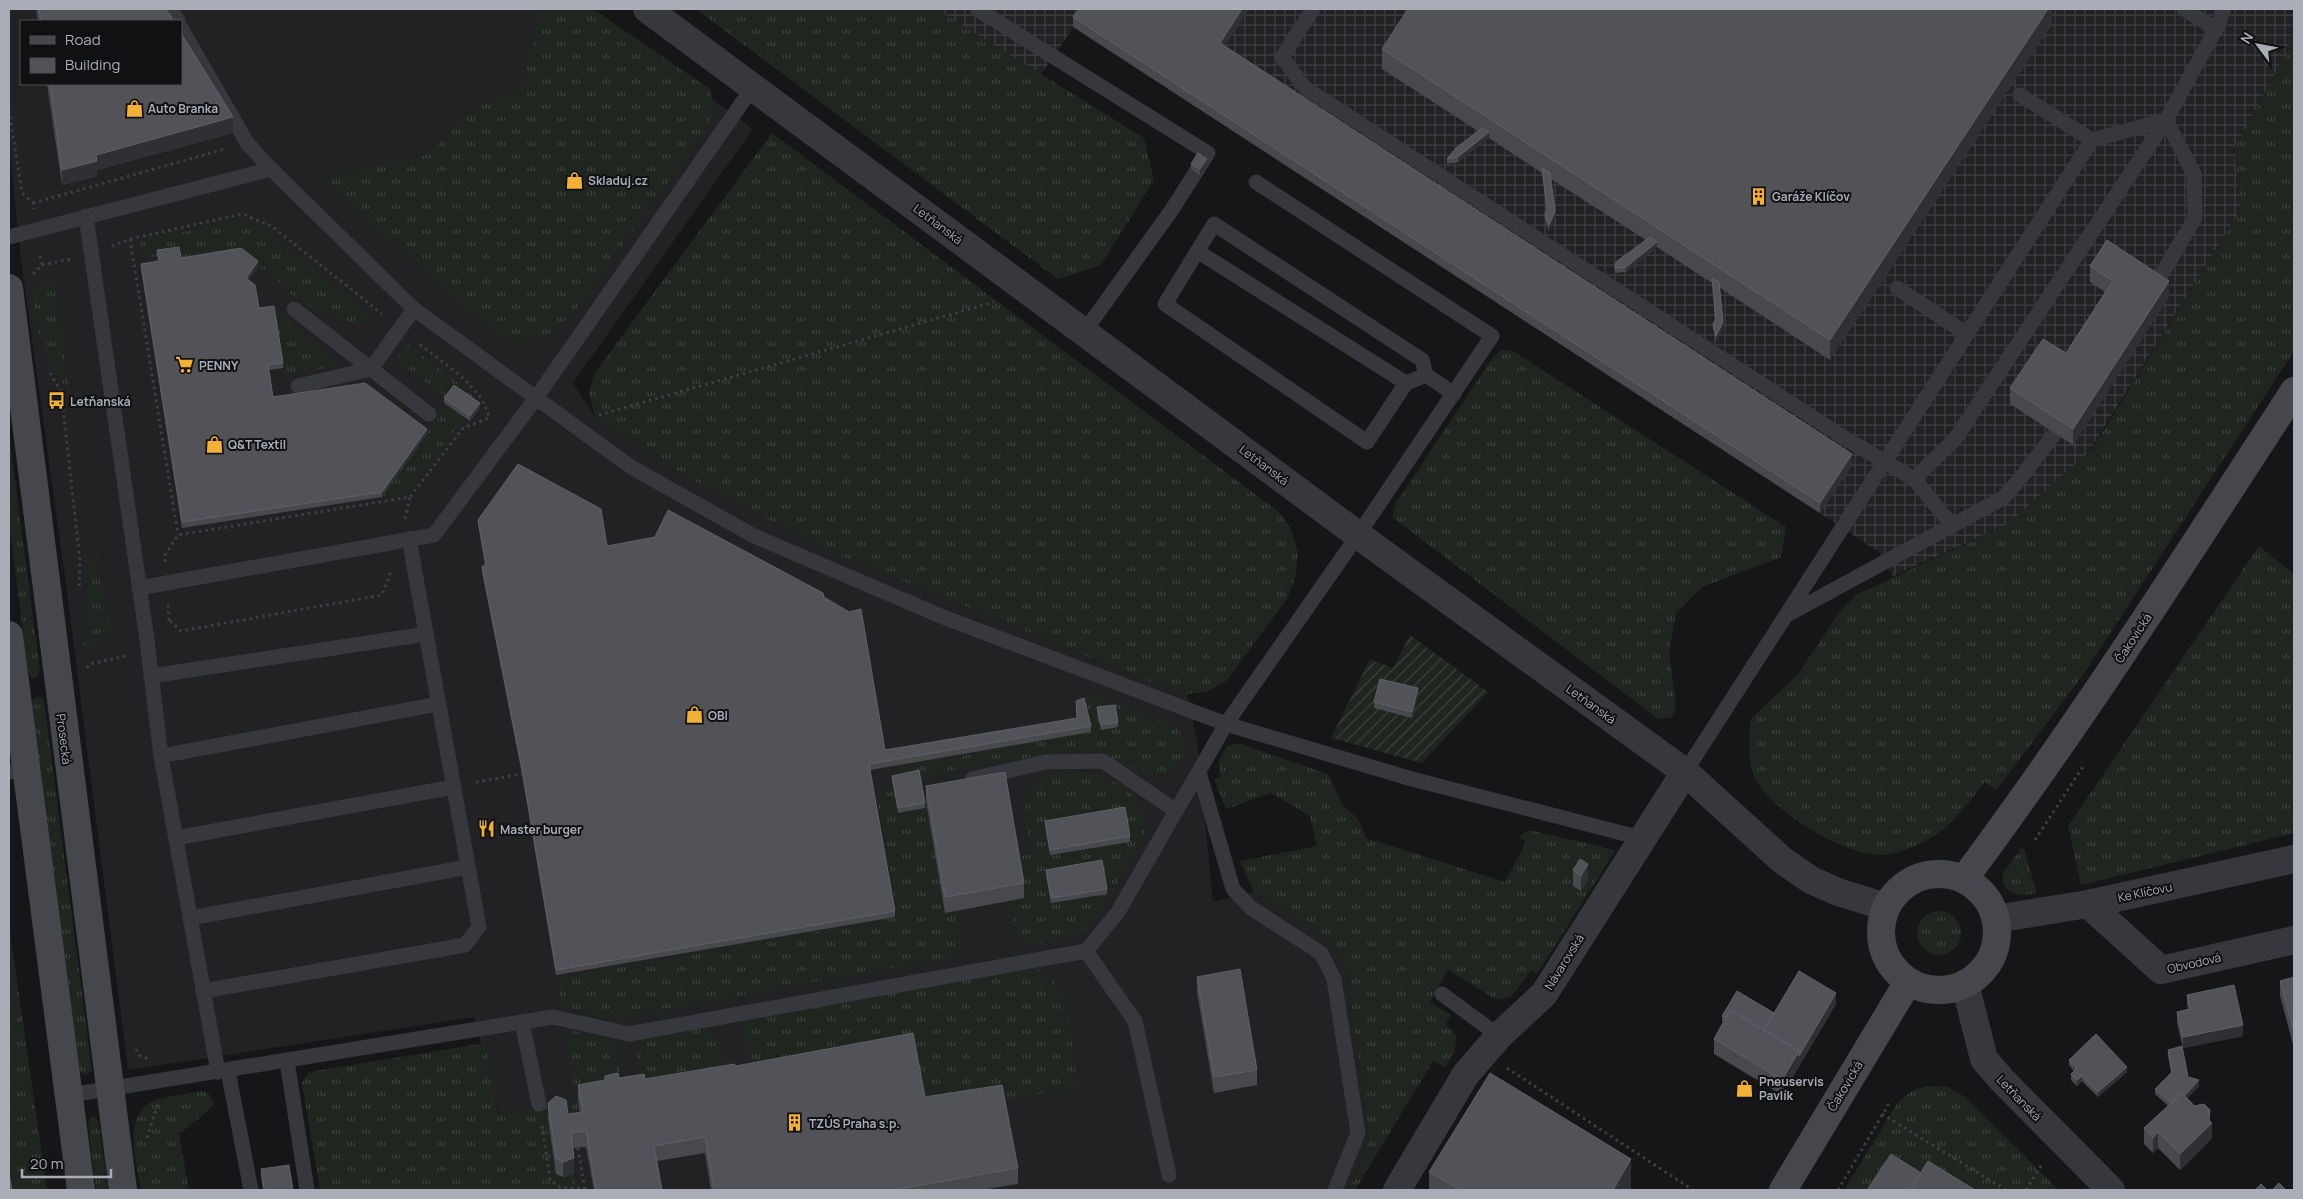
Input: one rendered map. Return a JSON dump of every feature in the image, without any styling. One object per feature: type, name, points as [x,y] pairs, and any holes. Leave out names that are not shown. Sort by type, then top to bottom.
[{"type":"main road","name":"Prosecká","points":[[9,288],[123,1190]]},
{"type":"main road","name":"Čakovická","points":[[1964,879],[2010,818],[2127,647],[2294,391]]},
{"type":"main road","points":[[9,635],[18,771],[70,1095],[81,1190]]},
{"type":"main road","points":[[1928,875],[1946,875],[1964,879],[1978,889],[1989,903],[1995,919],[1997,938],[1992,956],[1981,972],[1965,984],[1948,990],[1929,990],[1908,982],[1897,973],[1887,958],[1881,942],[1881,924],[1886,907],[1896,892],[1911,881],[1928,875]]},
{"type":"main road","name":"Čakovická","points":[[1782,1190],[1908,982]]},
{"type":"street","name":"Letňanská","points":[[647,9],[1358,535],[1685,772],[1782,860],[1811,880],[1886,907]]},
{"type":"street","name":"Návarovská","points":[[1397,1190],[1466,1074],[1499,1036],[1544,994],[1641,838],[1685,772]]},
{"type":"street","name":"Ke Klíčovu","points":[[1995,919],[2088,904],[2294,859]]},
{"type":"street","name":"Obvodová","points":[[2088,904],[2161,970],[2294,940]]},
{"type":"street","name":"Letňanská","points":[[1965,984],[1984,1059],[2001,1079],[2111,1190]]},
{"type":"lane","points":[[170,9],[177,20]]},
{"type":"lane","points":[[977,9],[1208,153],[1171,211],[1084,332]]},
{"type":"lane","points":[[1313,9],[1282,57],[1305,88],[1827,426],[1914,479],[1952,525]]},
{"type":"lane","points":[[2184,9],[2216,28]]},
{"type":"lane","points":[[1914,479],[1955,439],[2166,120],[2216,28],[2224,9]]},
{"type":"lane","points":[[182,30],[247,143],[414,310],[632,467],[754,536],[943,617],[1226,724],[1412,779],[1599,829],[1641,838]]},
{"type":"lane","points":[[139,588],[434,535],[536,398],[753,87]]},
{"type":"lane","points":[[2020,94],[2092,140]]},
{"type":"lane","points":[[203,101],[220,97]]},
{"type":"lane","points":[[1685,772],[2092,140],[2166,120]]},
{"type":"lane","points":[[2154,287],[2194,218],[2194,174],[2166,120]]},
{"type":"lane","points":[[9,236],[271,169]]},
{"type":"lane","points":[[70,1095],[223,1072],[553,1017],[629,1034],[1086,951],[1118,912],[1226,724],[1358,535],[1492,336],[1256,182]]},
{"type":"lane","points":[[86,216],[161,756],[203,990],[251,1190]]},
{"type":"lane","points":[[1426,376],[1406,383],[1367,442],[1165,304],[1214,224],[1422,360],[1426,376],[1454,394]]},
{"type":"lane","points":[[1197,251],[1406,383]]},
{"type":"lane","points":[[1897,288],[1967,334]]},
{"type":"lane","points":[[294,309],[429,414]]},
{"type":"lane","points":[[298,386],[371,369],[414,310]]},
{"type":"lane","points":[[1786,616],[2002,498],[2020,479],[2055,433]]},
{"type":"lane","points":[[203,990],[465,945],[479,927],[426,634],[404,540]]},
{"type":"lane","points":[[151,676],[426,634]]},
{"type":"lane","points":[[161,756],[438,704]]},
{"type":"lane","points":[[961,782],[1046,762],[1103,761],[1176,811]]},
{"type":"lane","points":[[1199,772],[1233,889],[1251,908],[1321,953],[1334,979],[1358,1133],[1335,1190]]},
{"type":"lane","points":[[176,838],[454,787]]},
{"type":"lane","points":[[190,918],[468,867]]},
{"type":"lane","points":[[1086,951],[1135,1021],[1168,1175]]},
{"type":"lane","points":[[1442,994],[1499,1036]]},
{"type":"lane","points":[[522,1022],[539,1104]]},
{"type":"lane","points":[[287,1061],[307,1190]]},
{"type":"path","points":[[9,110],[22,193],[33,203],[34,230]]},
{"type":"path","points":[[33,203],[247,143]]},
{"type":"path","points":[[42,265],[92,254],[130,239],[242,214],[272,228],[400,329],[478,392],[487,408],[489,418],[463,428],[410,497],[404,540],[382,596],[181,630],[170,621]]},
{"type":"path","points":[[130,239],[178,536],[165,555],[166,584]]},
{"type":"path","points":[[570,423],[995,302]]},
{"type":"path","points":[[178,536],[410,497]]},
{"type":"path","points":[[454,787],[522,774]]},
{"type":"path","points":[[1504,1066],[1693,1190]]},
{"type":"path","points":[[145,1147],[158,1103],[156,1081]]},
{"type":"path","points":[[1838,1190],[1891,1100]]},
{"type":"path","points":[[539,1104],[550,1180],[561,1188],[585,1189],[578,1148]]},
{"type":"path","points":[[1882,1114],[2006,1190]]},
{"type":"path","points":[[2026,1190],[2045,1160]]},
{"type":"shaded area","points":[[9,9],[588,9],[753,129],[573,383],[596,419],[694,481],[834,553],[1160,686],[1187,694],[1197,739],[1213,902],[1254,892],[1332,942],[1347,970],[1369,1140],[1350,1190],[516,1190],[494,1093],[474,1017],[128,1070],[66,584],[21,260],[9,142]]},
{"type":"shaded area","points":[[913,9],[2294,9],[2294,12],[2289,48],[2234,149],[2241,209],[2088,453],[2008,524],[1893,576],[1879,552],[1074,27],[1041,74]]},
{"type":"green space","points":[[537,9],[593,9],[710,89],[714,110],[706,130],[561,330],[520,342],[497,335],[323,180],[430,154],[470,110],[521,89],[540,15]]},
{"type":"green space","points":[[696,9],[936,9],[1144,138],[1154,180],[1101,265],[1058,279]]},
{"type":"green space","points":[[2294,12],[2294,351],[2083,675],[1996,791],[1985,782],[1956,817],[1939,832],[1919,844],[1892,854],[1867,854],[1830,840],[1810,829],[1775,803],[1762,789],[1754,776],[1750,756],[1750,720],[1799,673],[1840,611],[1856,595],[2008,524],[2092,449],[2241,209],[2234,149],[2289,48]]},
{"type":"green space","points":[[772,133],[1279,512],[1290,527],[1298,552],[1295,578],[1287,599],[1226,681],[1209,691],[1187,694],[1160,686],[834,553],[694,481],[596,419],[589,393],[594,374]]},
{"type":"green space","points":[[244,219],[262,227],[371,315],[370,322],[347,321],[317,310],[289,293],[290,290],[241,253],[181,263],[179,252],[142,259],[140,257],[141,241]]},
{"type":"green space","points":[[54,281],[70,389],[67,390],[47,353],[34,314],[33,300],[35,287],[42,283]]},
{"type":"green space","points":[[278,311],[337,364],[336,367],[283,374],[274,312]]},
{"type":"green space","points":[[406,343],[473,395],[481,406],[480,408],[454,390],[445,403],[465,417],[407,494],[384,498],[384,495],[445,407],[440,403],[445,396],[405,367],[399,357]]},
{"type":"green space","points":[[1501,350],[1513,351],[1786,527],[1781,557],[1702,587],[1676,613],[1669,651],[1676,707],[1672,717],[1658,719],[1392,517],[1396,503],[1489,363]]},
{"type":"green space","points":[[9,434],[40,670],[37,677],[31,678],[28,671],[9,522]]},
{"type":"green space","points":[[2259,546],[2294,574],[2294,833],[2081,885],[2068,826]]},
{"type":"green space","points":[[97,558],[110,632],[89,648],[84,644],[90,560]]},
{"type":"green space","points":[[1410,635],[1488,692],[1422,763],[1331,738],[1370,659],[1393,668]]},
{"type":"green space","points":[[1083,691],[1176,727],[1184,745],[1183,757],[1176,768],[1170,772],[1160,774],[1150,774],[1097,753],[1078,751],[937,772],[891,781],[900,768],[1090,732]]},
{"type":"green space","points":[[38,696],[44,700],[92,1071],[86,1076],[79,1071],[32,700]]},
{"type":"green space","points":[[1238,743],[1328,774],[1342,804],[1358,819],[1366,838],[1505,882],[1526,842],[1519,837],[1528,830],[1615,851],[1537,974],[1531,971],[1511,997],[1497,1000],[1448,970],[1430,1002],[1451,1015],[1446,1024],[1456,1035],[1455,1051],[1445,1067],[1433,1061],[1355,1190],[1350,1190],[1369,1140],[1347,970],[1332,942],[1254,892],[1240,861],[1317,846],[1310,816],[1271,793],[1226,809],[1214,779],[1220,777],[1219,762],[1227,746]]},
{"type":"green space","points":[[1084,771],[1116,783],[1134,797],[1144,817],[1145,829],[1143,836],[1091,926],[1084,931],[1060,940],[1027,943],[1015,933],[1009,901],[1018,857],[1031,854],[1025,809],[1027,798],[1031,788],[1038,780],[1049,774]]},
{"type":"green space","points":[[891,781],[898,813],[928,807],[945,912],[959,910],[964,943],[957,956],[610,1019],[561,1005],[557,979],[898,917],[876,794],[883,793]]},
{"type":"green space","points":[[2023,846],[2037,893],[2027,895],[2014,893],[2003,884],[2003,873]]},
{"type":"green space","points":[[1935,911],[1943,911],[1955,917],[1961,933],[1955,949],[1943,955],[1935,955],[1923,949],[1917,937],[1917,929],[1923,917]]},
{"type":"green space","points":[[9,925],[47,1190],[9,1190]]},
{"type":"green space","points":[[1028,964],[1049,977],[1064,997],[1079,1087],[925,1113],[750,1076],[743,1020]]},
{"type":"green space","points":[[700,1023],[714,1033],[718,1040],[721,1047],[726,1080],[642,1089],[636,1054],[642,1038]]},
{"type":"green space","points":[[565,1029],[615,1041],[624,1092],[578,1100],[579,1111],[548,1117],[550,1139],[548,1139],[556,1172],[563,1176],[572,1170],[578,1190],[320,1190],[302,1083],[309,1072],[486,1043],[498,1114],[576,1101]]},
{"type":"green space","points":[[1928,1086],[1948,1087],[1965,1097],[2059,1190],[1844,1190],[1898,1102],[1913,1090]]},
{"type":"green space","points":[[204,1091],[209,1094],[214,1103],[209,1110],[179,1134],[189,1190],[141,1190],[134,1139],[138,1115],[146,1106],[157,1100]]},
{"type":"green space","points":[[91,1116],[98,1119],[108,1190],[96,1190],[88,1123]]},
{"type":"building","points":[[39,9],[166,9],[173,20],[41,20]]},
{"type":"building","points":[[1079,9],[1242,9],[1220,43],[1852,454],[1820,503],[1073,17]]},
{"type":"building","name":"Garáže Klíčov","points":[[1408,9],[2048,9],[1830,340],[1382,49]]},
{"type":"building","name":"Auto Branka","points":[[182,35],[233,117],[96,155],[97,161],[62,170],[50,85],[182,85]]},
{"type":"building","points":[[1482,128],[1489,132],[1458,157],[1447,159],[1456,148]]},
{"type":"building","points":[[1198,153],[1207,159],[1200,169],[1191,164]]},
{"type":"building","points":[[1542,168],[1550,173],[1555,211],[1549,225],[1545,215],[1547,209]]},
{"type":"building","points":[[1650,237],[1657,242],[1626,267],[1615,268],[1616,262]]},
{"type":"building","points":[[2107,240],[2169,281],[2073,429],[2010,388],[2043,339],[2066,353],[2113,281],[2090,266]]},
{"type":"building","points":[[179,247],[181,258],[241,248],[258,261],[246,278],[255,285],[259,308],[274,306],[283,363],[268,365],[273,397],[365,383],[427,429],[382,492],[182,522],[141,264],[159,261],[157,250]]},
{"type":"building","points":[[1712,278],[1719,282],[1723,322],[1716,336],[1713,324],[1716,319]]},
{"type":"building","points":[[454,385],[480,403],[470,416],[444,398]]},
{"type":"building","name":"OBI","points":[[518,464],[601,509],[607,546],[655,537],[668,510],[823,593],[824,597],[849,612],[861,609],[885,750],[1077,718],[1076,701],[1084,698],[1091,726],[869,764],[895,911],[556,970],[522,769],[482,567],[486,564],[478,520]]},
{"type":"building","points":[[1380,679],[1418,688],[1412,712],[1374,702]]},
{"type":"building","points":[[1115,705],[1118,722],[1101,725],[1097,707]]},
{"type":"building","points":[[919,770],[925,803],[898,808],[892,776]]},
{"type":"building","points":[[1005,772],[1024,883],[945,897],[926,786]]},
{"type":"building","points":[[1125,807],[1130,836],[1050,850],[1045,821]]},
{"type":"building","points":[[1580,859],[1588,864],[1581,876],[1573,870]]},
{"type":"building","points":[[1102,860],[1107,889],[1051,898],[1046,870]]},
{"type":"building","points":[[1240,969],[1257,1070],[1214,1077],[1197,977]]},
{"type":"building","points":[[1799,971],[1836,993],[1799,1056],[1799,1051],[1764,1030]]},
{"type":"building","points":[[2294,977],[2294,1032],[2280,981]]},
{"type":"building","points":[[2234,985],[2243,1025],[2183,1037],[2177,1012],[2190,1009],[2187,995]]},
{"type":"building","points":[[1737,991],[1774,1013],[1764,1030],[1730,1010],[1726,1018],[1722,1016]]},
{"type":"building","points":[[1730,1010],[1799,1051],[1782,1080],[1714,1039]]},
{"type":"building","name":"TZÚS Praha s.p.","points":[[913,1033],[925,1097],[1002,1085],[1018,1168],[893,1190],[714,1190],[705,1137],[654,1146],[662,1190],[596,1190],[586,1131],[571,1133],[574,1158],[563,1162],[556,1158],[548,1103],[556,1096],[566,1100],[568,1114],[583,1112],[578,1085],[605,1080],[605,1076],[618,1073],[619,1078],[644,1074],[645,1079],[734,1064],[736,1066]]},
{"type":"building","points":[[2096,1034],[2127,1067],[2098,1092],[2082,1076],[2077,1080],[2071,1074],[2077,1068],[2069,1060]]},
{"type":"building","points":[[2182,1046],[2188,1077],[2199,1080],[2184,1096],[2182,1093],[2171,1103],[2155,1089],[2172,1072],[2168,1050]]},
{"type":"building","points":[[1490,1073],[1631,1159],[1613,1190],[1461,1190],[1429,1172]]},
{"type":"building","points":[[2182,1093],[2194,1106],[2204,1104],[2210,1110],[2209,1120],[2212,1123],[2180,1154],[2158,1132],[2153,1138],[2144,1128]]},
{"type":"building","points":[[1891,1154],[1921,1173],[1910,1190],[1867,1190]]},
{"type":"building","points":[[1928,1161],[1975,1190],[1910,1190]]},
{"type":"building","points":[[289,1165],[293,1190],[264,1190],[261,1169]]},
{"type":"building","points":[[9,1173],[12,1190],[9,1190]]},
{"type":"building","points":[[2279,1183],[2286,1190],[2272,1190]]},
{"type":"building","points":[[2261,1184],[2267,1190],[2255,1190]]},
{"type":"place","name":"Auto Branka","points":[[134,108]]},
{"type":"place","name":"Skladuj.cz","points":[[574,180]]},
{"type":"place","name":"Garáže Klíčov","points":[[1758,196]]},
{"type":"place","name":"PENNY","points":[[185,365]]},
{"type":"place","name":"Letňanská","points":[[56,401]]},
{"type":"place","name":"Q&T Textil","points":[[214,444]]},
{"type":"place","name":"OBI","points":[[694,715]]},
{"type":"place","name":"Master burger","points":[[486,829]]},
{"type":"place","name":"Pneuservis Pavlík","points":[[1745,1088]]},
{"type":"place","name":"TZÚS Praha s.p.","points":[[795,1123]]}]
